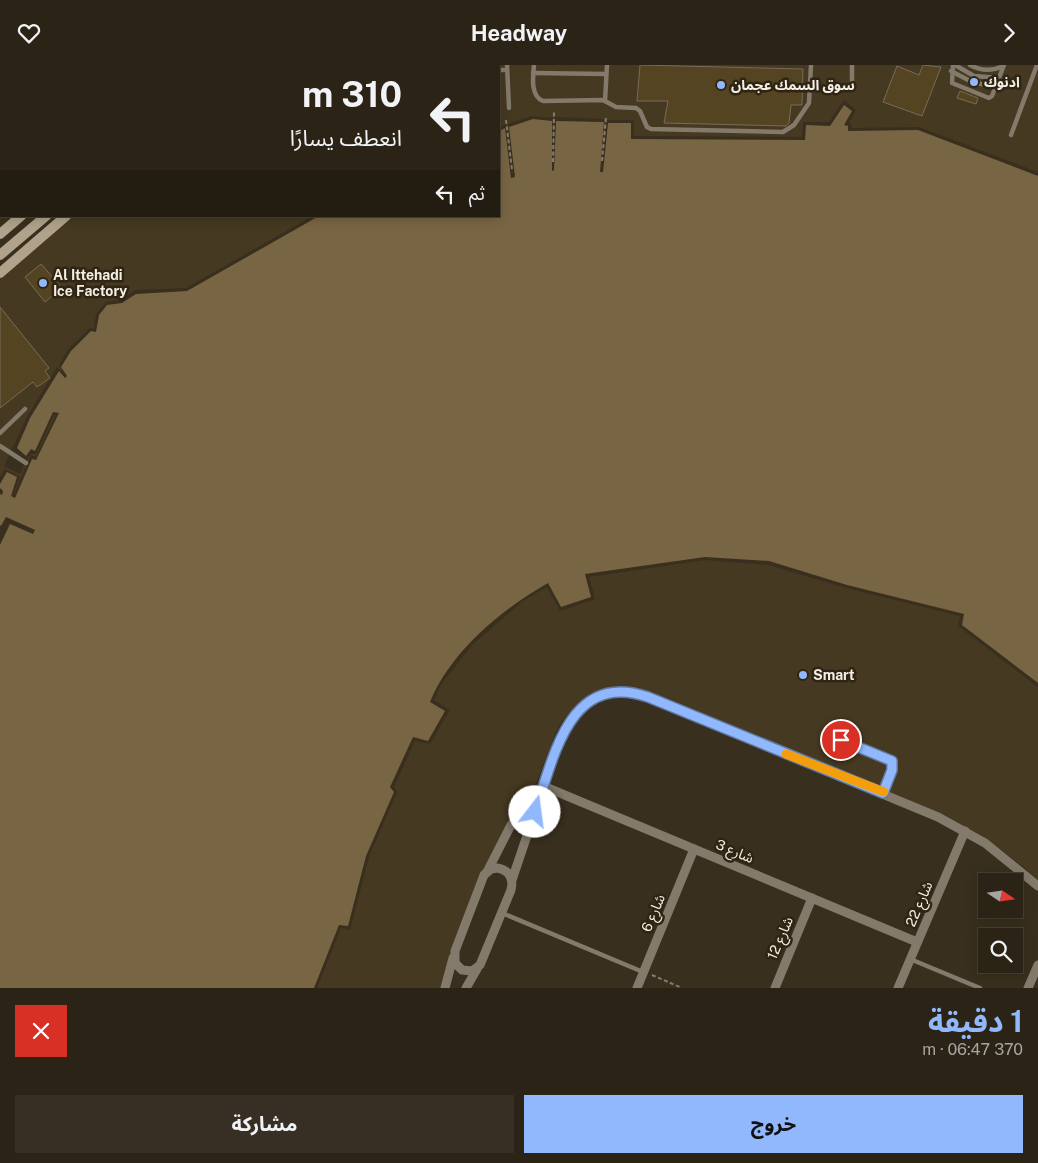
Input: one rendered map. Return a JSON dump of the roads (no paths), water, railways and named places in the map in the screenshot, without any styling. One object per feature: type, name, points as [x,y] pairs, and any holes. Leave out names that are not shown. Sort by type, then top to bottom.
[{"type":"main road","points":[[0,234],[20,217]]},
{"type":"main road","points":[[0,255],[45,217]]},
{"type":"main road","points":[[0,273],[65,217]]},
{"type":"street","points":[[466,988],[482,961],[502,913],[538,806],[541,789],[571,718],[580,707],[592,698],[606,693],[634,692],[648,697],[938,817],[965,831],[1004,857],[1038,886]]},
{"type":"street","points":[[841,740],[892,761],[892,770],[883,793]]},
{"type":"street","points":[[445,988],[453,958],[479,888],[511,825],[541,789]]},
{"type":"street","name":"شارع 3","points":[[541,789],[694,849],[917,942]]},
{"type":"street","name":"شارع 22","points":[[898,988],[965,831]]},
{"type":"street","name":"شارع 6","points":[[637,988],[694,849]]},
{"type":"street","points":[[487,872],[491,869],[502,869],[510,875],[512,880]]},
{"type":"street","name":"شارع 12","points":[[774,988],[812,898]]},
{"type":"street","points":[[453,958],[462,970],[472,971],[477,969]]},
{"type":"street","points":[[1028,988],[1038,965]]},
{"type":"lane","points":[[534,65],[535,93],[540,100],[605,101],[616,107],[638,109],[647,127],[651,129],[783,132],[794,125],[809,103],[811,65]]},
{"type":"lane","points":[[605,101],[607,65]]},
{"type":"lane","points":[[852,65],[852,86]]},
{"type":"lane","points":[[998,78],[974,76],[954,65],[951,71],[953,85],[983,97],[990,97],[995,87],[1003,66]]},
{"type":"lane","points":[[970,65],[984,70],[994,70],[1003,66]]},
{"type":"lane","points":[[1011,135],[1037,65]]},
{"type":"lane","points":[[507,67],[509,108]]},
{"type":"lane","points":[[951,71],[972,83],[995,87]]},
{"type":"lane","points":[[533,73],[606,74]]},
{"type":"lane","points":[[0,433],[25,409]]},
{"type":"lane","points":[[0,446],[26,463]]},
{"type":"lane","points":[[502,913],[643,972]]},
{"type":"lane","points":[[910,959],[980,988]]},
{"type":"place","name":"ادنوك","points":[[974,82]]},
{"type":"place","name":"سوق السمك عجمان","points":[[721,85]]},
{"type":"place","name":"Al Ittehadi Ice Factory","points":[[43,283]]},
{"type":"place","name":"Smart","points":[[803,675]]}]
